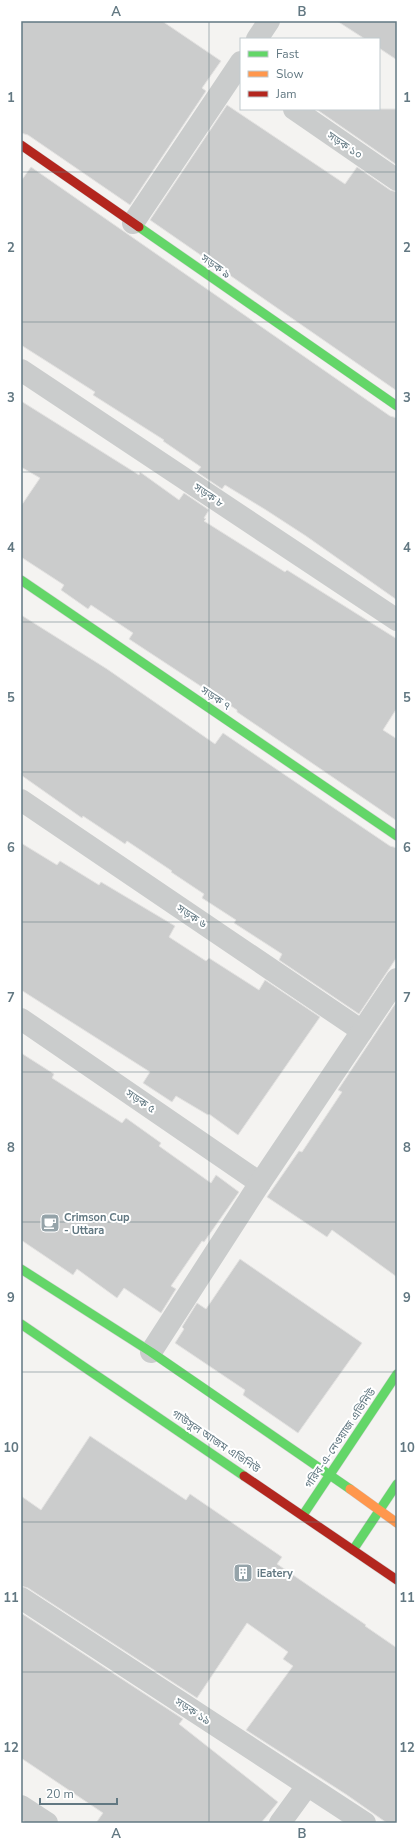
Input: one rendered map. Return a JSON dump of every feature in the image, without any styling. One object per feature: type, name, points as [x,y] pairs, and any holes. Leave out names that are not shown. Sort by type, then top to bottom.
[{"type":"street","points":[[258,38],[269,21]]},
{"type":"street","points":[[133,223],[239,68]]},
{"type":"street","name":"সড়ক ১০","points":[[295,110],[397,180]]},
{"type":"street","name":"সড়ক ৯","points":[[21,145],[397,406]]},
{"type":"street","name":"সড়ক ৮","points":[[21,370],[397,620]]},
{"type":"street","name":"সড়ক ৭","points":[[21,580],[397,836]]},
{"type":"street","name":"সড়ক ৬","points":[[21,800],[362,1031]]},
{"type":"street","points":[[151,1352],[260,1183],[397,979]]},
{"type":"street","name":"সড়ক ৫","points":[[21,1019],[260,1183]]},
{"type":"street","points":[[21,1269],[151,1352],[330,1474],[397,1523]]},
{"type":"street","name":"গাউসুল আজম এভিনিউ","points":[[21,1324],[397,1580]]},
{"type":"street","name":"গরিব-এ-নেওয়াজ এভিনিউ","points":[[303,1515],[397,1374]]},
{"type":"street","points":[[354,1550],[397,1484]]},
{"type":"street","name":"সড়ক ১৯","points":[[21,1598],[365,1823]]},
{"type":"street","points":[[280,1823],[307,1786]]},
{"type":"street","points":[[21,1806],[47,1823]]},
{"type":"building","points":[[21,21],[162,21],[221,61],[202,88],[206,91],[130,205],[28,135],[21,133]]},
{"type":"building","points":[[337,21],[397,21],[397,60],[380,49],[380,38],[363,38]]},
{"type":"building","points":[[227,105],[345,184],[357,167],[390,190],[397,192],[397,391],[150,220]]},
{"type":"building","points":[[397,109],[397,165],[317,110]]},
{"type":"building","points":[[31,167],[390,416],[397,418],[397,600],[306,536],[266,510],[225,485],[222,489],[197,472],[201,467],[163,441],[164,440],[93,395],[95,392],[21,345],[21,181]]},
{"type":"building","points":[[21,401],[139,475],[140,472],[179,500],[184,493],[209,510],[204,518],[206,519],[204,521],[285,572],[287,570],[397,639],[397,708],[383,730],[397,739],[397,821],[237,712],[237,710],[129,639],[133,633],[91,605],[88,609],[61,590],[64,585],[21,557],[21,506],[40,478],[21,467]]},
{"type":"building","points":[[21,615],[107,669],[215,744],[223,733],[390,846],[397,848],[397,957],[359,1014],[279,960],[282,954],[234,923],[236,920],[202,898],[204,894],[171,872],[172,871],[127,841],[125,844],[83,816],[82,818],[21,775]]},
{"type":"building","points":[[21,843],[57,865],[60,861],[99,885],[101,882],[175,926],[169,937],[206,961],[209,958],[259,990],[265,980],[320,1017],[238,1135],[209,1114],[208,1115],[176,1096],[172,1102],[143,1083],[150,1072],[21,990]]},
{"type":"building","points":[[397,1001],[397,1277],[332,1230],[327,1237],[267,1197],[299,1151],[302,1152],[342,1092],[338,1090]]},
{"type":"building","points":[[21,1053],[54,1074],[52,1078],[122,1123],[126,1118],[161,1143],[159,1146],[211,1183],[216,1175],[239,1192],[204,1242],[202,1241],[171,1286],[176,1289],[161,1313],[124,1288],[117,1298],[77,1269],[73,1275],[21,1240]]},
{"type":"building","points":[[240,1259],[362,1343],[298,1433],[243,1395],[245,1390],[175,1343],[184,1329],[182,1327],[197,1303],[206,1309]]},
{"type":"building","points":[[90,1436],[186,1500],[190,1494],[282,1557],[277,1564],[397,1648],[397,1823],[387,1823],[347,1795],[246,1730],[293,1666],[283,1659],[288,1652],[247,1623],[197,1698],[28,1588],[21,1586],[21,1496],[41,1510]]},
{"type":"building","points":[[21,1613],[183,1719],[179,1724],[278,1802],[261,1823],[96,1823],[103,1813],[21,1758]]},
{"type":"traffic: fast","points":[[139,227],[397,406]]},
{"type":"traffic: fast","points":[[21,580],[397,836]]},
{"type":"traffic: fast","points":[[21,1269],[151,1352],[350,1489]]},
{"type":"traffic: fast","points":[[21,1324],[244,1476]]},
{"type":"traffic: fast","points":[[303,1515],[397,1374]]},
{"type":"traffic: fast","points":[[353,1550],[397,1484]]},
{"type":"traffic: slow","points":[[350,1489],[397,1523]]},
{"type":"traffic: jam","points":[[21,145],[139,227]]},
{"type":"traffic: jam","points":[[244,1476],[397,1580]]},
{"type":"place","name":"Crimson Cup - Uttara","points":[[50,1223]]},
{"type":"place","name":"iEatery","points":[[243,1573]]}]
